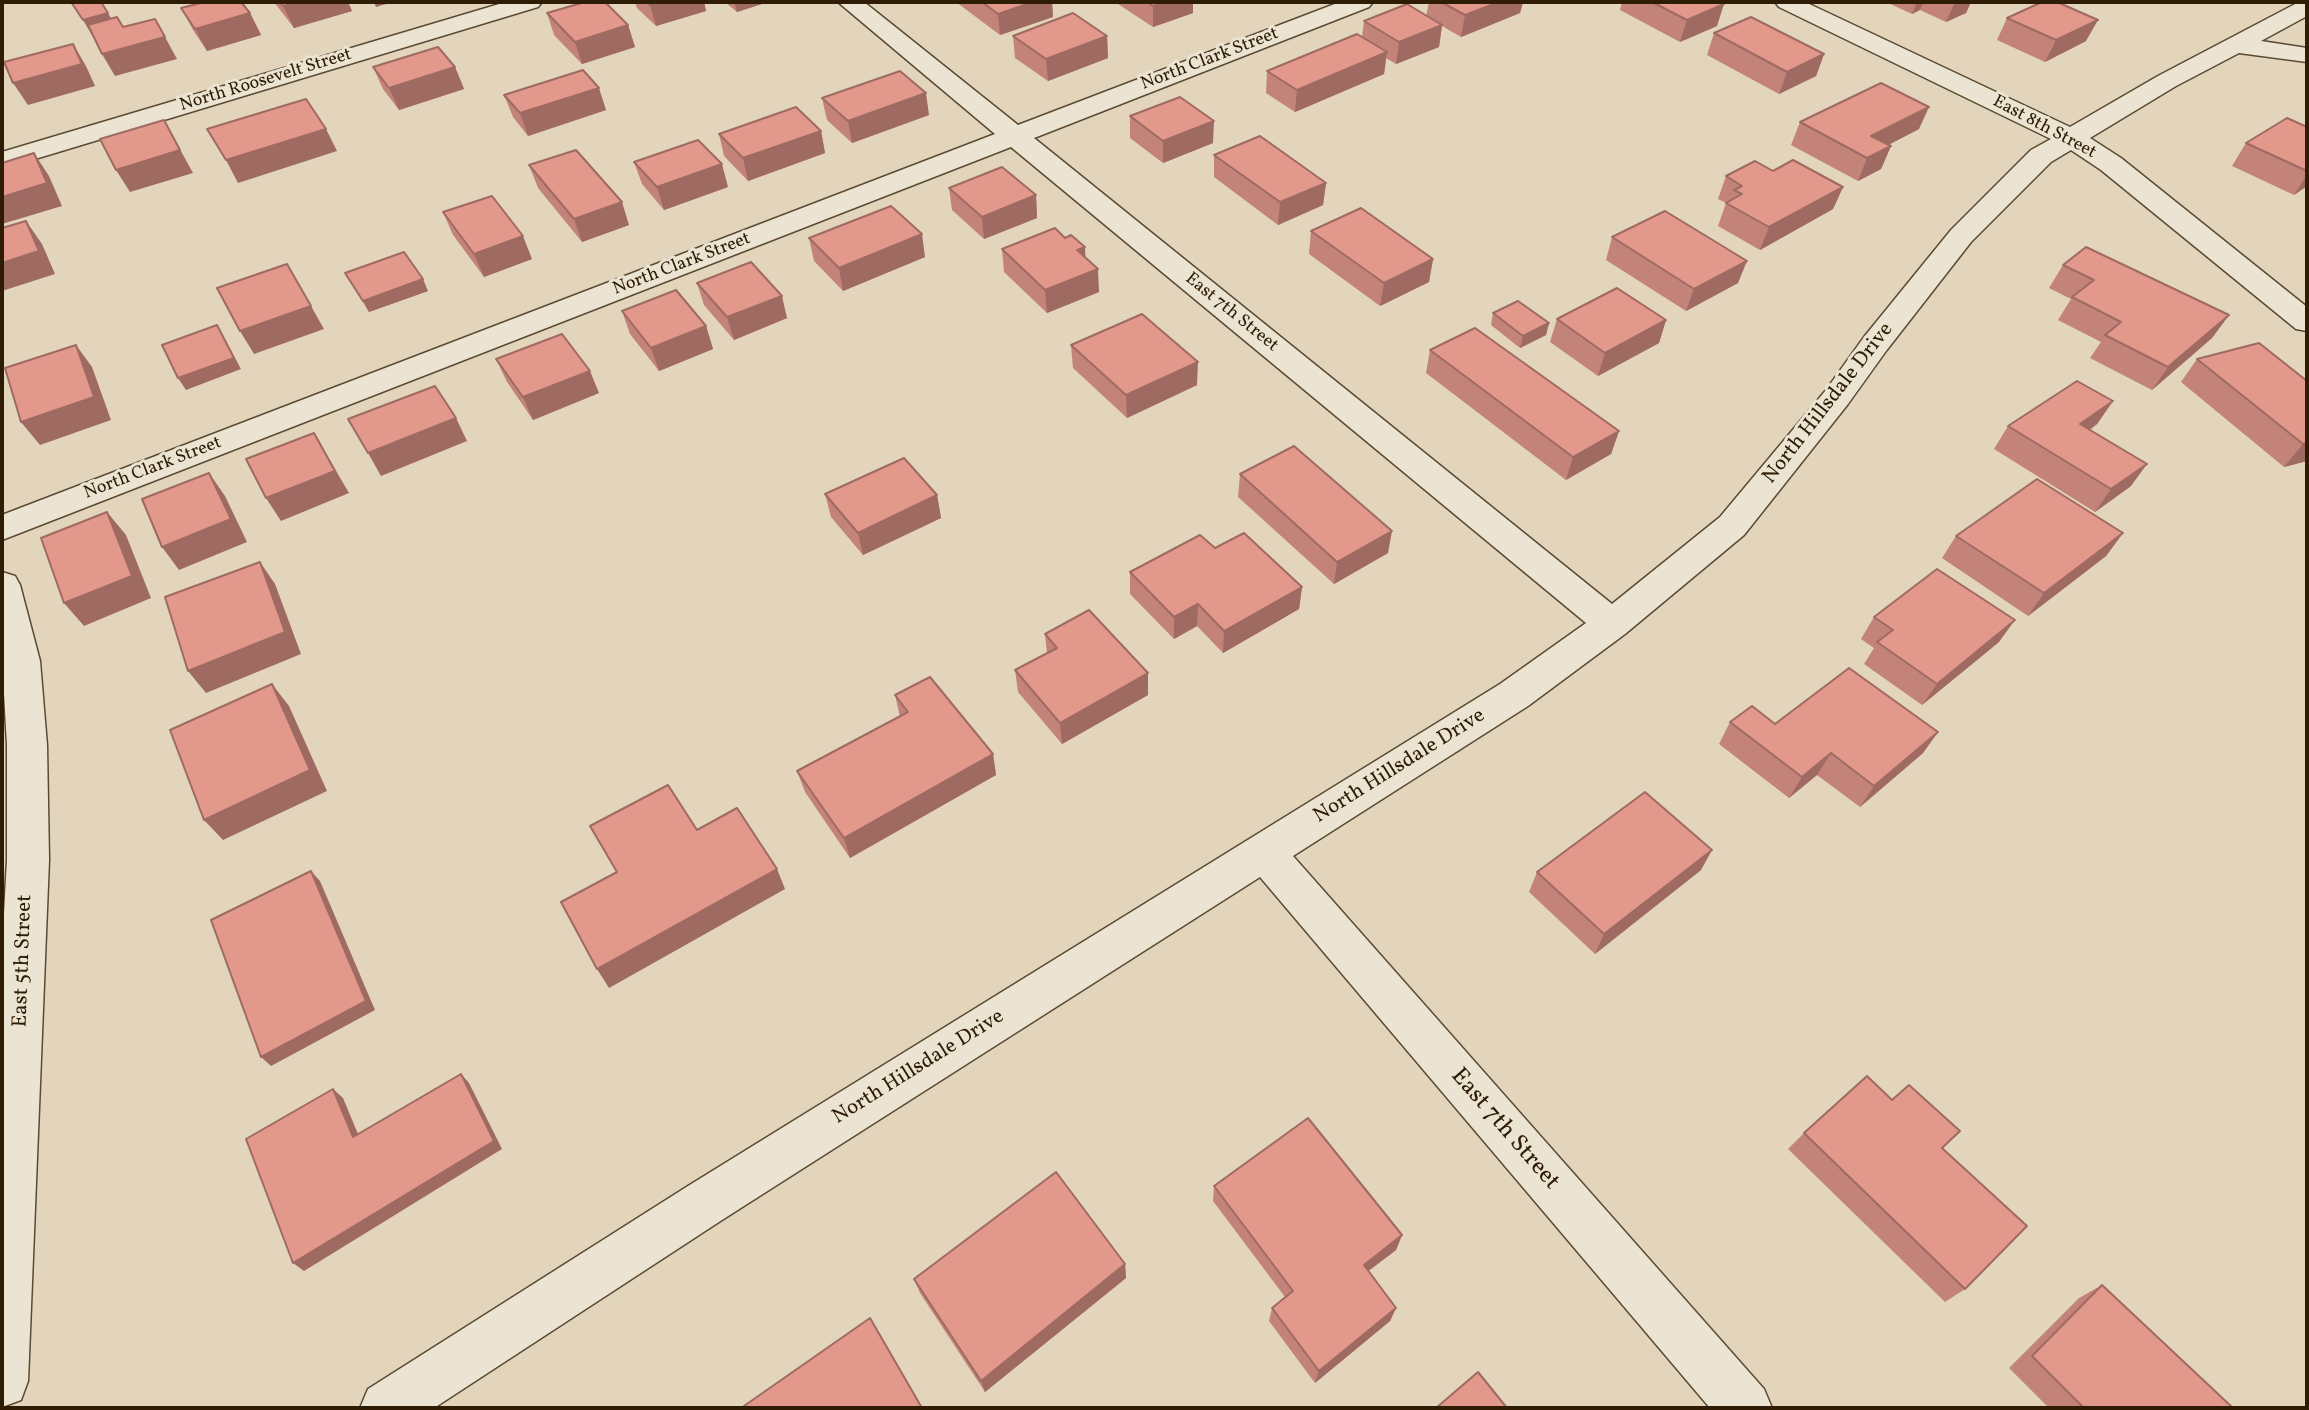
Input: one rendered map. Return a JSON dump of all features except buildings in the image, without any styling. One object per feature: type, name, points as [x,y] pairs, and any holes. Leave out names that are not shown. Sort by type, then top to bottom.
[{"type":"street","name":"North Roosevelt Street","points":[[2,161],[530,2]]},
{"type":"street","name":"East 7th Street","points":[[850,2],[1612,624]]},
{"type":"street","name":"North Clark Street","points":[[2,528],[1361,2]]},
{"type":"street","name":"East 8th Street","points":[[1787,2],[2071,138],[2111,164],[2307,322]]},
{"type":"street","name":"North Hillsdale Drive","points":[[387,1408],[717,1195],[1514,695],[1612,624],[1732,526],[1837,397],[1875,344],[1961,236],[2041,156],[2167,80],[2307,8]]},
{"type":"street","points":[[2237,45],[2307,55]]},
{"type":"street","name":"East 5th Street","points":[[2,585],[21,661],[27,745],[28,847],[2,1381]]},
{"type":"street","name":"East 7th Street","points":[[1264,852],[1745,1408]]}]
